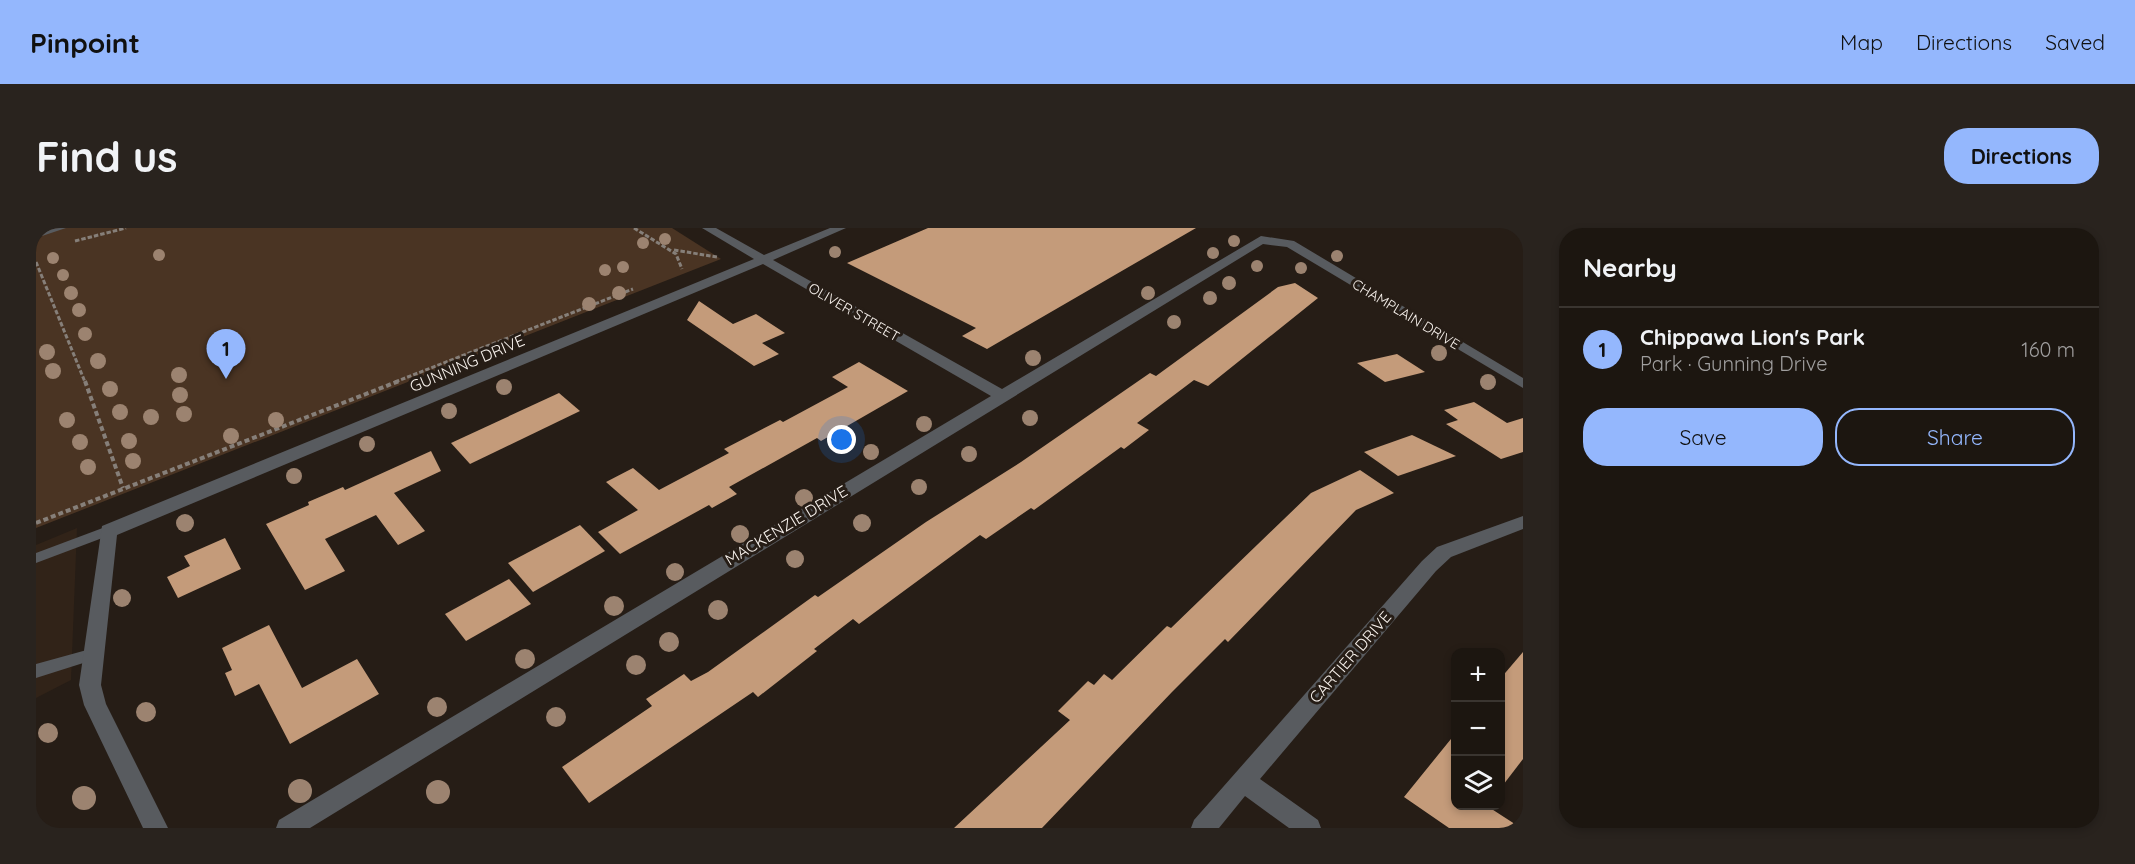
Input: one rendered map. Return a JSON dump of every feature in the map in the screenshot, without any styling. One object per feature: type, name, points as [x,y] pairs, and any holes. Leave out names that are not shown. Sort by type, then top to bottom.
[{"type":"street","name":"OLIVER STREET","points":[[708,228],[1000,395]]},
{"type":"street","name":"GUNNING DRIVE","points":[[108,531],[840,228]]},
{"type":"street","name":"MACKENZIE DRIVE","points":[[288,828],[1000,395],[1261,240],[1290,244]]},
{"type":"street","name":"CHAMPLAIN DRIVE","points":[[1290,244],[1523,384]]},
{"type":"street","name":"CARTIER DRIVE","points":[[1203,828],[1444,552],[1523,522]]},
{"type":"street","points":[[108,531],[90,685],[95,705],[156,828]]},
{"type":"street","points":[[1243,781],[1309,828]]},
{"type":"lane","points":[[36,235],[62,228]]},
{"type":"lane","points":[[36,558],[108,531]]},
{"type":"lane","points":[[36,671],[94,654]]},
{"type":"path","points":[[65,244],[126,228]]},
{"type":"path","points":[[634,228],[670,249],[679,258],[682,269]]},
{"type":"path","points":[[670,249],[722,257],[711,260]]},
{"type":"path","points":[[36,262],[99,415],[123,488]]},
{"type":"path","points":[[36,278],[44,279]]},
{"type":"path","points":[[36,523],[642,285]]},
{"type":"shaded area","points":[[36,228],[672,228],[721,259],[36,528]]},
{"type":"shaded area","points":[[77,528],[71,680],[36,698],[36,545]]},
{"type":"building","points":[[928,228],[1196,228],[987,349],[962,336],[976,328],[847,263]]},
{"type":"building","points":[[1295,283],[1318,298],[1208,386],[1194,380],[1137,423],[1149,430],[1124,449],[1121,447],[1034,510],[1031,508],[986,539],[980,535],[859,624],[853,619],[814,649],[817,651],[758,697],[753,692],[589,803],[562,767],[652,706],[646,699],[684,674],[691,681],[708,672],[815,595],[818,597],[1150,373],[1156,376],[1278,287]]},
{"type":"building","points":[[699,301],[733,324],[756,314],[785,333],[762,343],[779,354],[754,366],[687,320]]},
{"type":"building","points":[[1397,354],[1425,372],[1385,382],[1357,363]]},
{"type":"building","points":[[859,362],[908,391],[821,441],[817,438],[729,487],[737,494],[712,508],[709,505],[620,554],[598,532],[638,510],[606,482],[633,468],[659,490],[729,453],[724,449],[780,420],[783,422],[848,387],[832,377]]},
{"type":"building","points":[[559,393],[580,411],[470,464],[451,443]]},
{"type":"building","points":[[1474,402],[1507,423],[1523,418],[1523,452],[1501,459],[1446,424],[1458,420],[1444,410]]},
{"type":"building","points":[[1412,435],[1456,456],[1398,476],[1364,452]]},
{"type":"building","points":[[431,451],[441,471],[394,493],[425,531],[398,545],[376,515],[325,539],[345,571],[305,590],[266,524],[309,505],[308,502],[343,487],[345,490]]},
{"type":"building","points":[[1360,470],[1394,493],[1356,510],[1228,642],[1225,639],[1172,692],[1042,828],[954,828],[1070,720],[1058,711],[1088,681],[1094,685],[1104,674],[1112,680],[1167,626],[1171,628],[1311,493]]},
{"type":"building","points":[[580,525],[605,551],[533,592],[508,563]]},
{"type":"building","points":[[225,538],[241,569],[178,598],[167,577],[190,566],[184,556]]},
{"type":"building","points":[[509,579],[531,604],[466,641],[445,614]]},
{"type":"building","points":[[269,625],[302,688],[357,659],[379,694],[290,744],[259,684],[235,696],[225,673],[232,670],[222,648]]},
{"type":"building","points":[[1523,652],[1523,759],[1505,782],[1505,702],[1505,673]]},
{"type":"building","points":[[1451,739],[1451,810],[1493,810],[1521,828],[1449,828],[1404,797]]},
{"type":"place","name":"Chippawa Lion's Park","points":[[226,379]]}]
